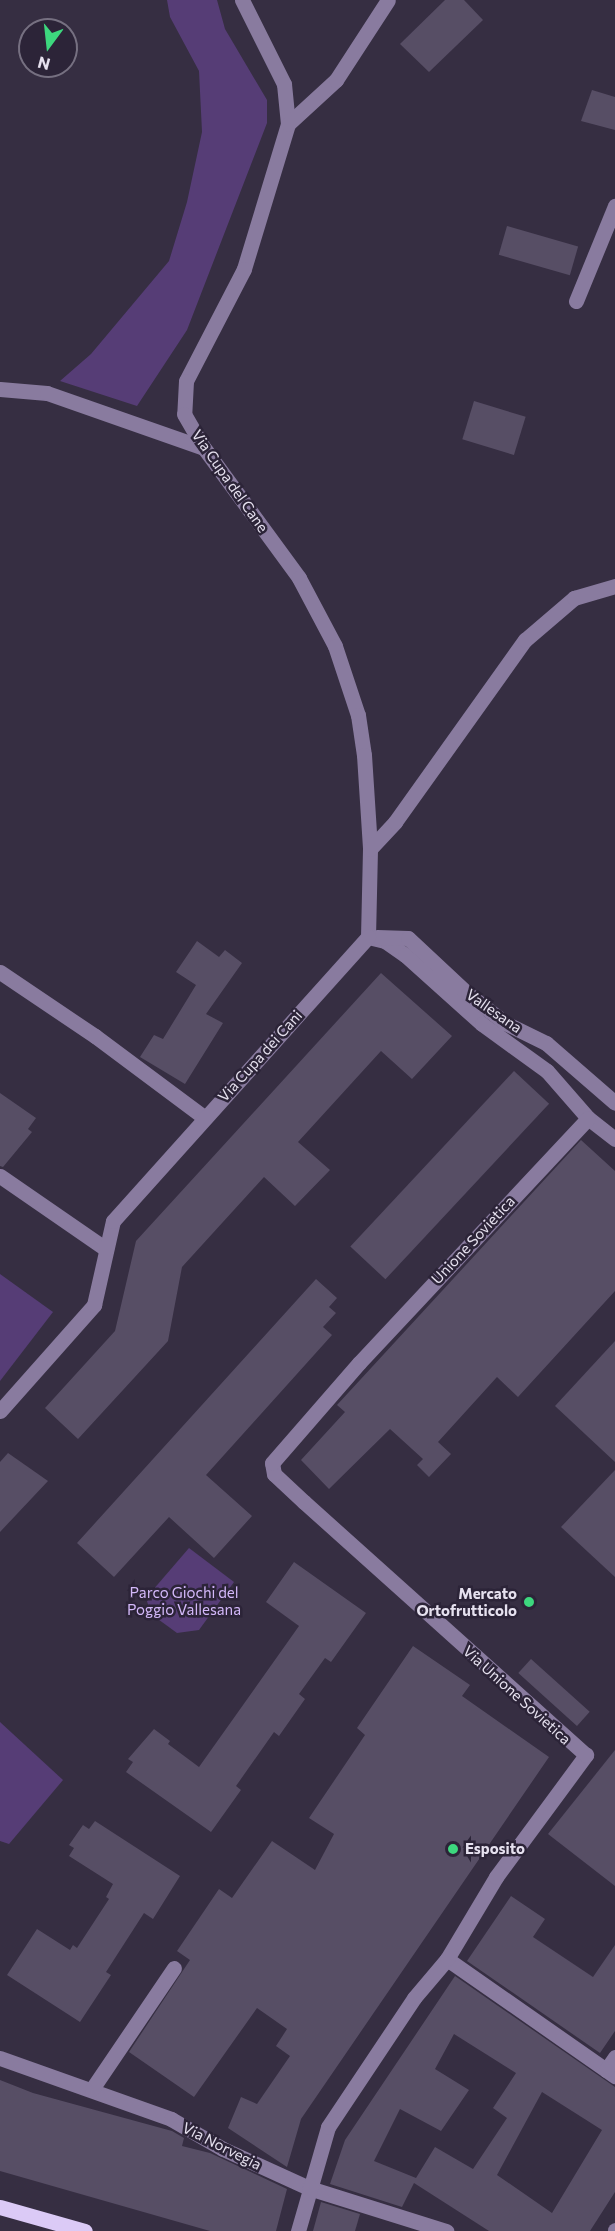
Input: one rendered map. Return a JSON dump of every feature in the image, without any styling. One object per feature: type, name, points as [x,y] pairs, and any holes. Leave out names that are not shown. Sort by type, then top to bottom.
[{"type":"main road","points":[[0,2208],[85,2231]]},
{"type":"street","name":"Via Cupa del Cane","points":[[242,0],[284,84],[289,102],[288,124],[244,268],[186,381],[184,414],[204,448],[299,578],[334,646],[358,715],[370,849],[368,937]]},
{"type":"street","points":[[288,124],[336,80],[388,0]]},
{"type":"street","points":[[576,301],[615,206]]},
{"type":"street","points":[[0,389],[47,393],[204,448]]},
{"type":"street","points":[[370,849],[394,822],[525,640],[574,598],[615,586]]},
{"type":"street","points":[[368,937],[385,942],[405,955],[482,1024],[546,1071],[588,1118],[615,1139]]},
{"type":"street","name":"Vallesana","points":[[368,937],[408,938],[468,994],[505,1023],[546,1043],[615,1103]]},
{"type":"street","name":"Via Cupa dei Cani","points":[[0,1411],[94,1305],[113,1221],[368,937]]},
{"type":"street","points":[[0,972],[95,1036],[205,1118]]},
{"type":"street","name":"Unione Sovietica","points":[[359,1363],[588,1118]]},
{"type":"street","points":[[0,1176],[106,1249]]},
{"type":"street","name":"Via Unione Sovietica","points":[[298,2231],[328,2127],[414,1998],[447,1959],[496,1877],[586,1755],[274,1474],[272,1463],[359,1363]]},
{"type":"street","points":[[447,1959],[610,2073],[615,2057]]},
{"type":"street","points":[[92,2089],[174,1968]]},
{"type":"street","name":"Via Norvegia","points":[[0,2058],[92,2089],[171,2120],[223,2149],[309,2187],[446,2231]]},
{"type":"green space","points":[[167,0],[217,0],[225,29],[267,100],[267,123],[187,330],[137,406],[60,381],[91,354],[169,261],[187,202],[202,132],[199,71],[170,17]]},
{"type":"green space","points":[[0,1274],[53,1312],[0,1381]]},
{"type":"green space","name":"Parco Giochi del Poggio Vallesana","points":[[189,1548],[234,1582],[199,1630],[177,1633],[151,1614],[146,1598]]},
{"type":"green space","points":[[0,1722],[63,1780],[9,1844],[0,1841]]},
{"type":"building","points":[[445,0],[464,0],[483,20],[429,72],[400,44]]},
{"type":"building","points":[[592,90],[615,97],[615,130],[581,121]]},
{"type":"building","points":[[507,226],[578,246],[570,275],[499,255]]},
{"type":"building","points":[[474,401],[526,417],[514,455],[462,439]]},
{"type":"building","points":[[197,941],[219,957],[225,950],[242,963],[206,1014],[223,1023],[185,1084],[140,1057],[154,1035],[163,1039],[196,985],[176,972]]},
{"type":"building","points":[[381,973],[452,1036],[412,1079],[381,1051],[298,1142],[330,1170],[295,1206],[264,1177],[182,1267],[168,1341],[78,1439],[45,1408],[115,1331],[136,1241]]},
{"type":"building","points":[[514,1071],[549,1104],[385,1279],[350,1247]]},
{"type":"building","points":[[0,1093],[36,1118],[28,1129],[32,1132],[3,1167],[0,1166]]},
{"type":"building","points":[[581,1140],[615,1171],[615,1291],[518,1397],[497,1377],[438,1442],[451,1454],[429,1477],[417,1465],[423,1459],[390,1429],[329,1489],[301,1460],[345,1412],[337,1405]]},
{"type":"building","points":[[316,1279],[337,1298],[329,1307],[336,1313],[323,1327],[332,1335],[206,1475],[252,1516],[214,1558],[169,1517],[114,1577],[77,1543]]},
{"type":"building","points":[[615,1341],[615,1462],[555,1406]]},
{"type":"building","points":[[8,1453],[48,1481],[0,1532],[0,1462]]},
{"type":"building","points":[[615,1470],[615,1577],[561,1527]]},
{"type":"building","points":[[294,1562],[366,1613],[331,1662],[325,1658],[299,1694],[305,1699],[279,1736],[274,1732],[236,1786],[241,1790],[211,1832],[126,1772],[133,1762],[128,1759],[154,1729],[170,1741],[168,1744],[199,1767],[299,1626],[266,1602]]},
{"type":"building","points":[[413,1646],[470,1685],[462,1696],[549,1757],[301,2119],[287,2167],[228,2128],[241,2097],[257,2104],[290,2056],[276,2046],[287,2029],[257,2008],[194,2097],[129,2052],[190,1960],[177,1951],[219,1889],[232,1898],[272,1841],[315,1870],[334,1834],[309,1818],[365,1735],[357,1728]]},
{"type":"building","points":[[531,1659],[590,1712],[577,1726],[518,1673]]},
{"type":"building","points":[[615,1750],[615,1886],[548,1834]]},
{"type":"building","points":[[95,1821],[180,1876],[153,1919],[144,1913],[106,1972],[111,1975],[80,2022],[7,1975],[37,1929],[70,1950],[73,1945],[77,1948],[109,1899],[106,1897],[113,1884],[69,1856],[74,1848],[69,1845],[83,1825],[89,1829]]},
{"type":"building","points":[[511,1896],[545,1919],[533,1937],[593,1977],[615,1945],[615,2031],[600,2053],[467,1961]]},
{"type":"building","points":[[455,1976],[615,2087],[615,2192],[590,2231],[489,2231],[414,2183],[402,2207],[330,2184],[345,2140]],"holes":[[[454,2034],[516,2073],[493,2108],[507,2118],[473,2169],[435,2147],[416,2178],[374,2161],[400,2109],[441,2131],[469,2090],[435,2069]],[[542,2092],[602,2130],[552,2213],[497,2175]]]},
{"type":"building","points":[[0,2080],[33,2093],[172,2131],[184,2138],[182,2146],[210,2153],[287,2189],[276,2231],[210,2231],[0,2171]]},
{"type":"building","points":[[321,2202],[360,2214],[355,2231],[313,2231]]},
{"type":"place","name":"Mercato Ortofrutticolo","points":[[529,1602]]},
{"type":"place","name":"Esposito","points":[[453,1849]]}]
